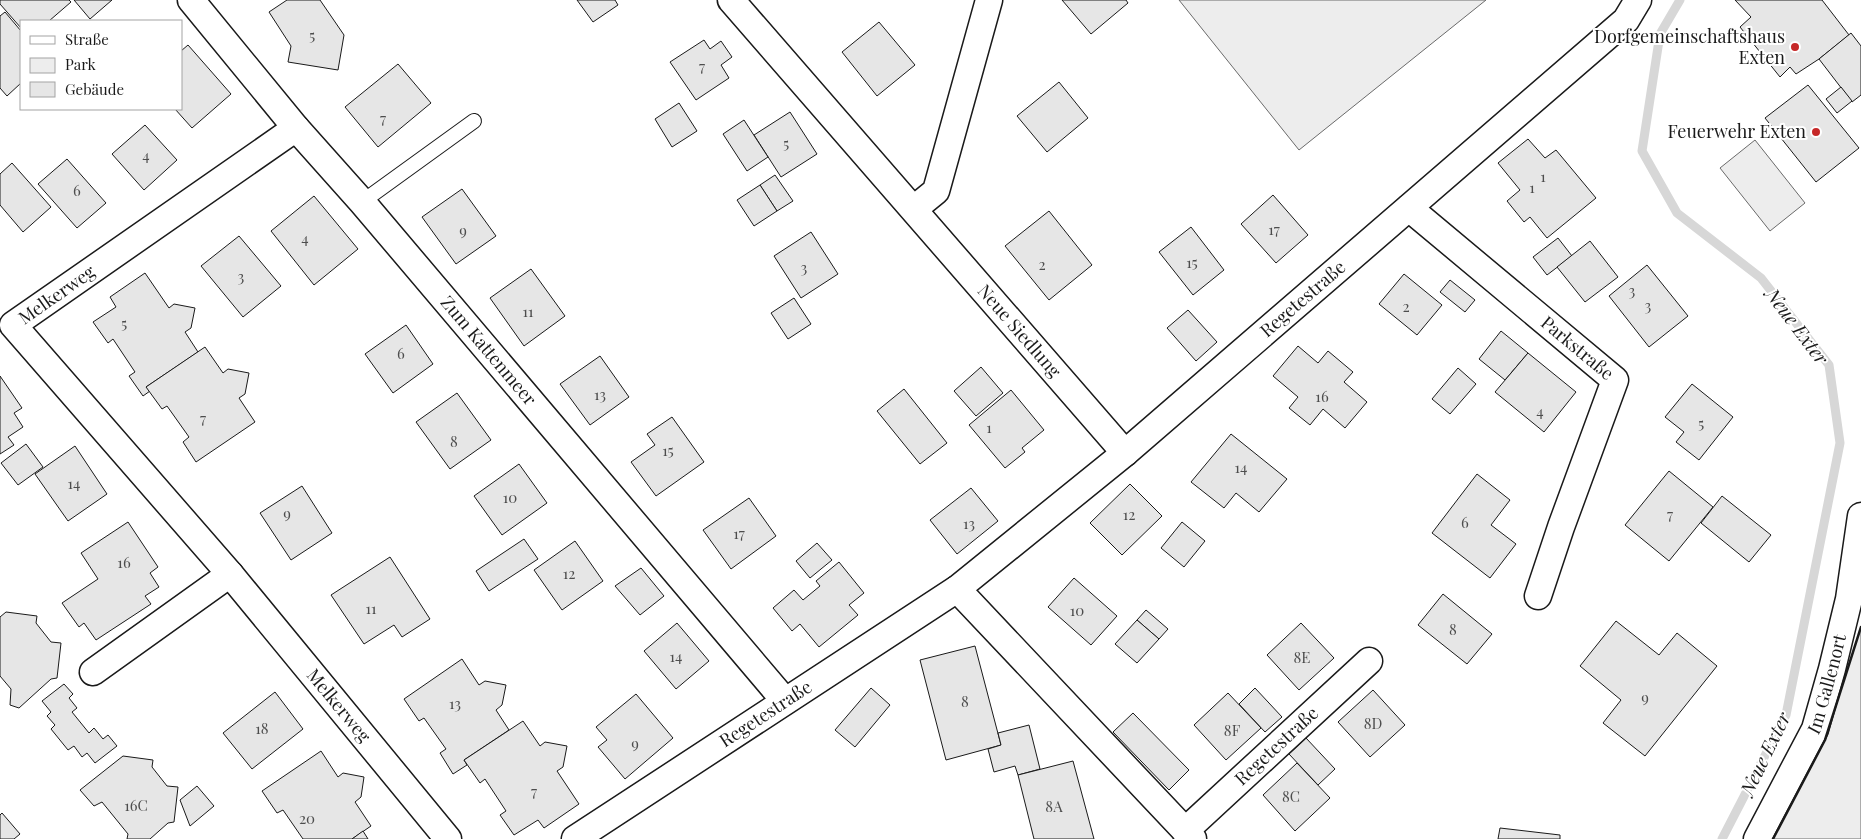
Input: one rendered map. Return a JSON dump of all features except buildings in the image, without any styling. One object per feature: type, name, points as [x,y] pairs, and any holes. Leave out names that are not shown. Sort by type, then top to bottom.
[{"type":"street","name":"Zum Kattenmeer","points":[[191,0],[296,128],[362,202],[785,701]]},
{"type":"street","name":"Neue Siedlung","points":[[731,0],[1125,453]]},
{"type":"street","points":[[914,209],[936,191],[989,0]]},
{"type":"street","name":"Regetestraße","points":[[575,839],[957,590],[1125,453],[1626,20],[1638,0]]},
{"type":"street","name":"Melkerweg","points":[[296,128],[13,325],[230,574],[448,839]]},
{"type":"street","name":"Parkstraße","points":[[1409,208],[1616,380],[1561,527],[1538,596]]},
{"type":"street","name":"Im Gallenort","points":[[1757,839],[1815,729],[1849,599],[1861,516]]},
{"type":"street","points":[[93,672],[230,574]]},
{"type":"street","name":"Regetestraße","points":[[957,590],[1189,835],[1369,661]]},
{"type":"lane","points":[[362,202],[474,122]]},
{"type":"green space","points":[[1179,0],[1486,0],[1299,150]]},
{"type":"green space","points":[[1755,140],[1805,203],[1770,231],[1720,168]]},
{"type":"green space","points":[[1861,627],[1861,839],[1773,839],[1825,740]]},
{"type":"waterway","name":"Neue Exter","points":[[1680,0],[1660,34],[1642,151],[1677,213],[1761,278],[1829,365],[1840,443],[1786,715],[1722,839]]},
{"type":"wall","points":[[1773,839],[1825,740],[1861,627]]},
{"type":"place","name":"Dorfgemeinschaftshaus Exten","points":[[1795,47]]},
{"type":"place","name":"Feuerwehr Exten","points":[[1816,132]]}]
